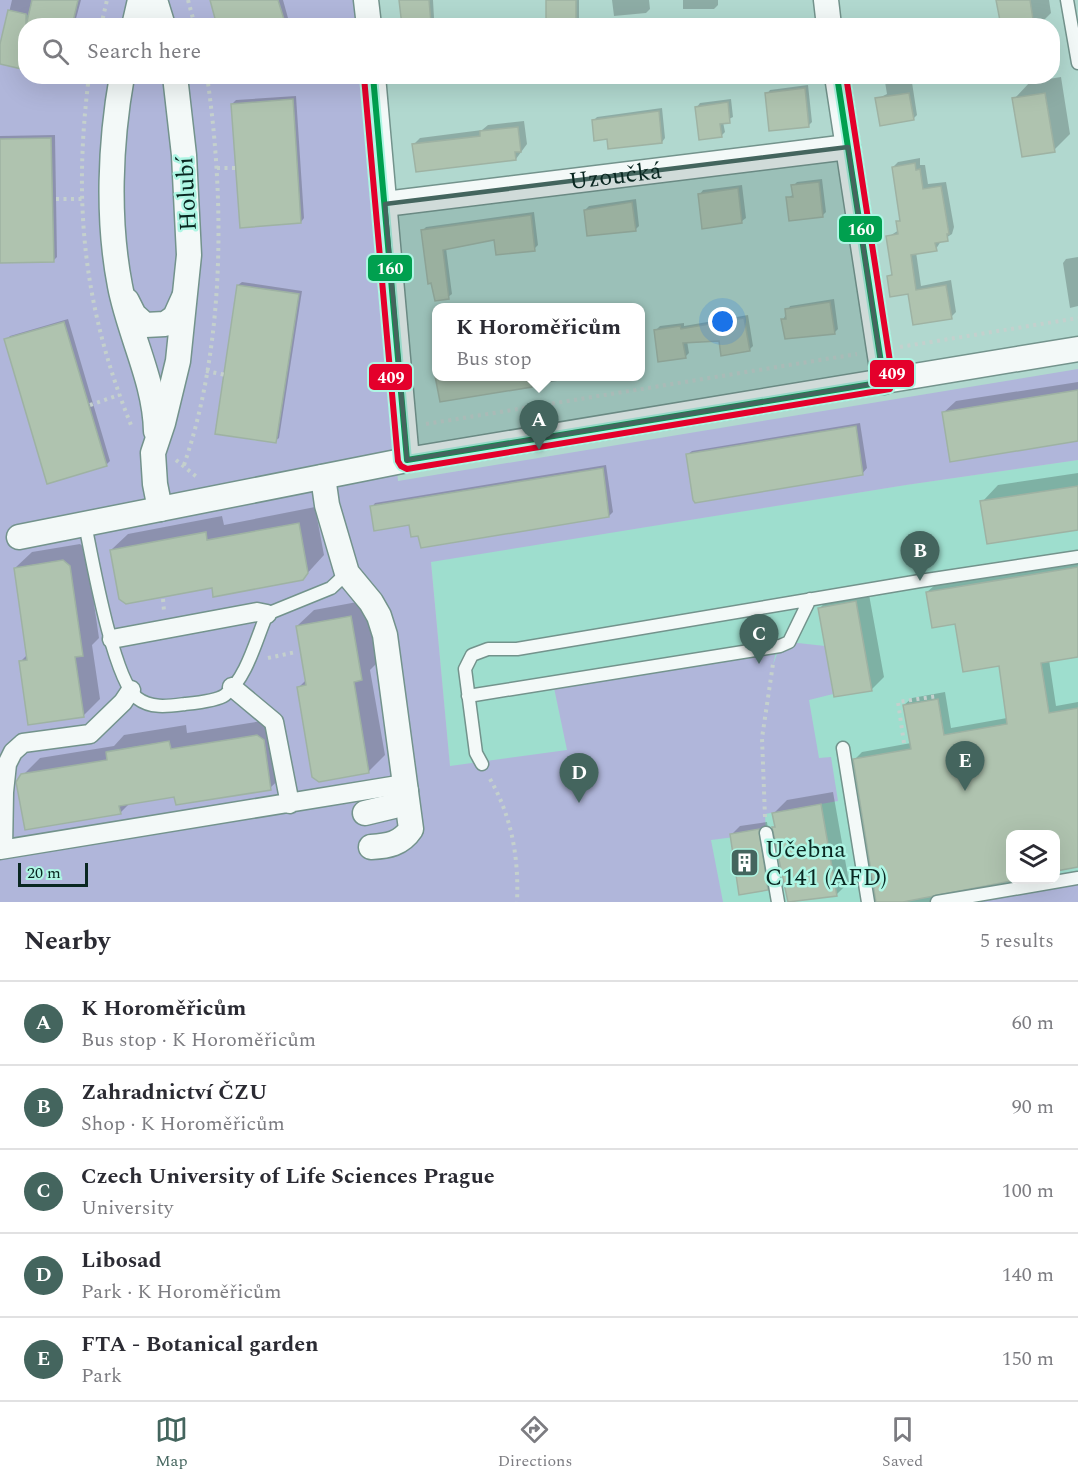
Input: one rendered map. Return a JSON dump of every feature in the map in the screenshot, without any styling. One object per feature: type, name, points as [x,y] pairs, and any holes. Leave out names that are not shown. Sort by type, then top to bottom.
[{"type":"street","points":[[136,18],[140,0]]},
{"type":"street","points":[[155,0],[161,18]]},
{"type":"street","points":[[366,0],[368,18]]},
{"type":"street","points":[[826,0],[828,18]]},
{"type":"street","points":[[374,84],[407,460]]},
{"type":"street","points":[[838,84],[884,382]]},
{"type":"street","name":"Holubí","points":[[121,85],[114,142],[113,224],[119,285],[152,395],[154,484],[160,509]]},
{"type":"street","name":"Holubí","points":[[154,447],[163,423],[178,361],[186,291],[188,202],[177,87]]},
{"type":"street","name":"Uzoučká","points":[[385,204],[848,147]]},
{"type":"street","name":"Holubí","points":[[119,285],[134,315],[146,324],[165,324],[175,317],[186,291]]},
{"type":"street","points":[[19,537],[407,460],[1078,349]]},
{"type":"street","points":[[323,477],[333,526],[347,573],[379,616],[385,635],[411,829],[404,840],[387,846],[371,847]]},
{"type":"street","points":[[112,639],[257,612],[267,614]]},
{"type":"street","points":[[232,687],[274,722],[290,804]]},
{"type":"street","points":[[131,690],[123,702],[90,734],[23,743],[13,752],[6,764],[2,850],[405,788]]},
{"type":"street","points":[[365,813],[394,806],[405,788]]},
{"type":"lane","points":[[1067,0],[1078,63]]},
{"type":"lane","points":[[86,524],[121,670],[135,697],[150,706],[186,704],[224,696],[239,679],[267,614],[331,588],[347,573]]},
{"type":"lane","points":[[482,764],[476,753],[465,669],[472,655],[488,649],[518,650],[810,599],[1078,557]]},
{"type":"lane","points":[[468,696],[780,646],[789,642],[810,599]]},
{"type":"lane","points":[[843,748],[868,902]]},
{"type":"lane","points":[[766,833],[778,902]]},
{"type":"lane","points":[[937,902],[1078,878]]},
{"type":"path","points":[[103,18],[107,0]]},
{"type":"path","points":[[188,0],[193,18]]},
{"type":"path","points":[[88,84],[82,148],[82,199],[89,287],[119,395],[131,426]]},
{"type":"path","points":[[217,168],[236,168]]},
{"type":"path","points":[[56,199],[82,199]]},
{"type":"path","points":[[405,431],[424,425],[1078,318]]},
{"type":"path","points":[[206,371],[226,375]]},
{"type":"path","points":[[90,405],[119,395]]},
{"type":"path","points":[[154,447],[187,467],[200,481]]},
{"type":"path","points":[[766,833],[762,738],[771,672]]},
{"type":"path","points":[[904,743],[898,702],[938,696]]},
{"type":"path","points":[[482,764],[507,817],[515,847],[518,874],[517,902]]},
{"type":"highlighted area","points":[[848,147],[884,382],[407,460],[385,204]]},
{"type":"shaded area","points":[[0,0],[32,0],[28,15],[8,10],[0,44]]},
{"type":"shaded area","points":[[78,0],[210,0],[215,18],[70,18]]},
{"type":"shaded area","points":[[278,0],[353,0],[355,18],[283,18]]},
{"type":"shaded area","points":[[0,64],[18,68],[18,84],[362,84],[398,481],[1078,369],[1078,390],[942,413],[950,462],[1078,441],[1078,460],[906,485],[431,562],[450,766],[567,750],[553,683],[777,647],[773,665],[780,646],[789,642],[825,646],[833,694],[809,700],[819,758],[831,757],[838,801],[765,814],[766,833],[711,840],[723,902],[0,902],[0,263],[53,262],[51,138],[0,139]],"holes":[[[293,99],[301,223],[240,227],[231,104]],[[237,285],[298,294],[257,441],[215,433]],[[64,322],[106,466],[47,484],[5,340]],[[856,426],[863,475],[695,503],[686,454]],[[603,468],[609,517],[422,548],[418,536],[411,536],[412,499]],[[388,503],[392,528],[375,531],[370,506]],[[299,523],[308,573],[303,580],[214,597],[212,588],[126,604],[119,599],[110,550],[154,542],[173,546],[179,537],[205,532],[207,540]],[[63,560],[70,566],[83,656],[75,657],[84,717],[28,725],[19,662],[27,660],[14,568]],[[351,616],[362,680],[354,682],[369,773],[319,782],[297,687],[306,685],[296,626]],[[264,740],[271,790],[226,797],[208,793],[203,801],[176,805],[174,797],[119,806],[120,814],[94,819],[85,813],[69,816],[69,823],[25,830],[16,781],[21,774],[107,760],[106,751],[169,741],[171,749]]]},
{"type":"shaded area","points":[[1078,460],[1078,902],[467,902],[450,766],[431,561],[906,485]]},
{"type":"shaded area","points":[[1078,878],[1078,902],[937,902],[1043,884],[1060,884],[1060,881]]},
{"type":"building","points":[[32,0],[78,0],[74,18],[28,18]]},
{"type":"building","points":[[210,0],[278,0],[284,18],[215,18]]},
{"type":"building","points":[[399,0],[429,0],[431,18],[401,18]]},
{"type":"building","points":[[546,0],[576,0],[576,18],[546,18]]},
{"type":"building","points":[[996,0],[1030,0],[1033,18],[999,18]]},
{"type":"building","points":[[8,10],[26,14],[26,18],[18,18],[18,68],[0,64],[0,44]]},
{"type":"building","points":[[805,88],[809,127],[769,131],[765,93]]},
{"type":"building","points":[[909,93],[914,120],[880,126],[875,98]]},
{"type":"building","points":[[1045,93],[1055,152],[1022,157],[1012,98]]},
{"type":"building","points":[[293,99],[301,223],[240,228],[231,104]]},
{"type":"building","points":[[728,102],[730,123],[720,124],[722,137],[699,140],[695,107]]},
{"type":"building","points":[[659,111],[662,143],[608,149],[607,139],[594,141],[592,120]]},
{"type":"building","points":[[518,127],[521,152],[515,152],[516,160],[416,172],[412,144],[480,136],[480,131]]},
{"type":"building","points":[[51,138],[54,262],[0,263],[0,139]]},
{"type":"building","points":[[915,163],[916,170],[920,169],[923,189],[941,186],[949,234],[947,234],[948,241],[935,243],[937,251],[911,255],[916,290],[946,285],[952,319],[913,325],[908,294],[890,297],[887,276],[892,275],[886,236],[898,234],[896,221],[900,221],[892,167]]},
{"type":"building","points":[[819,182],[823,217],[789,221],[786,197],[793,197],[791,185]]},
{"type":"building","points":[[738,188],[742,223],[702,229],[698,194]]},
{"type":"building","points":[[632,202],[636,231],[587,236],[584,210]]},
{"type":"building","points":[[531,215],[535,251],[496,255],[494,240],[443,250],[449,299],[435,301],[431,283],[428,284],[421,230]]},
{"type":"building","points":[[237,285],[299,294],[276,443],[215,434]]},
{"type":"building","points":[[830,302],[835,334],[785,339],[781,319],[786,319],[785,309]]},
{"type":"building","points":[[744,318],[750,351],[721,356],[719,341],[683,343],[686,358],[658,362],[654,330],[680,326],[681,329]]},
{"type":"building","points":[[64,322],[107,466],[47,484],[4,339]]},
{"type":"building","points":[[436,381],[531,381],[532,387],[440,402]]},
{"type":"building","points":[[1078,390],[1078,441],[950,462],[942,412]]},
{"type":"building","points":[[856,426],[863,475],[695,503],[693,500],[686,454]]},
{"type":"building","points":[[603,468],[609,517],[421,548],[418,536],[411,537],[409,525],[374,531],[370,506]]},
{"type":"building","points":[[1078,486],[1078,530],[987,544],[980,501]]},
{"type":"building","points":[[299,523],[308,573],[303,580],[213,597],[212,588],[126,604],[119,599],[110,550],[206,532],[207,540]]},
{"type":"building","points":[[63,560],[70,566],[83,656],[75,657],[84,717],[28,725],[19,661],[27,660],[14,568]]},
{"type":"building","points":[[1078,567],[1078,657],[1041,663],[1049,713],[1078,708],[1078,867],[1060,870],[1060,830],[1006,830],[1006,882],[903,902],[876,902],[853,759],[911,749],[903,705],[938,699],[944,735],[1007,724],[999,666],[963,672],[955,624],[932,628],[926,592]]},
{"type":"building","points":[[856,601],[872,691],[834,697],[818,608]]},
{"type":"building","points":[[351,616],[362,680],[354,682],[369,773],[319,782],[312,777],[297,687],[306,685],[296,626]]},
{"type":"building","points":[[257,735],[264,740],[271,790],[176,805],[174,797],[119,806],[121,814],[25,830],[16,782],[21,774],[107,760],[106,752],[169,741],[171,749]]},
{"type":"building","points":[[821,804],[837,896],[788,902],[772,827],[775,827],[772,813]]},
{"type":"building","name":"Učebna C141 (AFD)","points":[[759,829],[768,890],[739,895],[730,834]]},
{"type":"transit line","name":"409","points":[[365,84],[398,461],[407,469],[890,389],[893,381],[847,84]]},
{"type":"transit line","name":"160","points":[[374,84],[407,460]]},
{"type":"transit line","name":"160","points":[[838,84],[884,382]]},
{"type":"transit line","name":"160","points":[[407,460],[884,382]]},
{"type":"place","name":"K Horoměřicům","points":[[539,450]]},
{"type":"place","name":"Zahradnictví ČZU","points":[[920,581]]},
{"type":"place","name":"Czech University of Life Sciences Prague","points":[[759,664]]},
{"type":"place","name":"FTA - Botanical garden","points":[[965,791]]},
{"type":"place","name":"Libosad","points":[[579,803]]},
{"type":"place","name":"Učebna C141 (AFD)","points":[[744,863]]}]
